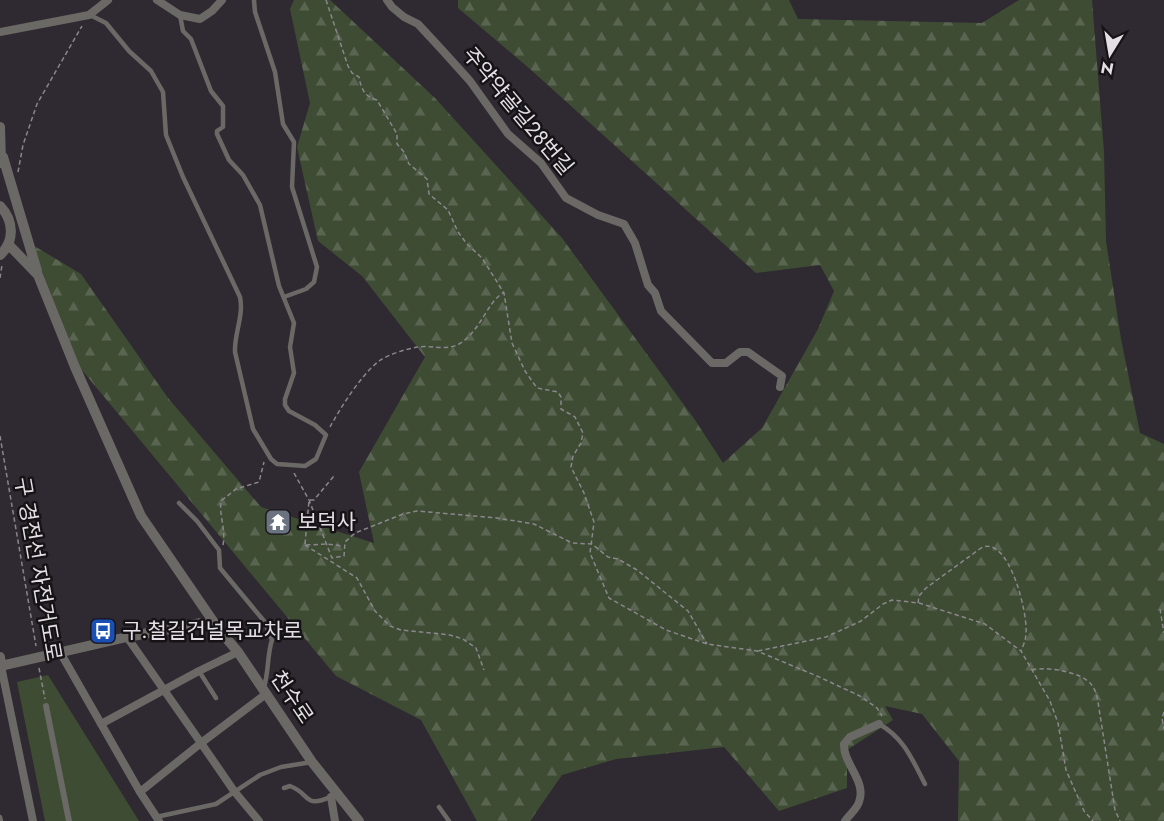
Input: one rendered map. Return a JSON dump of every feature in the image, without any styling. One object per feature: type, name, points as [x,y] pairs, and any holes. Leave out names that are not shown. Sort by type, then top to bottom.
[{"type":"street","points":[[0,32],[89,15],[108,0]]},
{"type":"street","points":[[157,0],[180,15],[200,19],[222,0]]},
{"type":"street","name":"주약약골길28번길","points":[[387,0],[404,17],[418,24],[443,51],[470,81],[508,134],[542,163],[566,198],[598,215],[624,224],[635,243],[648,285],[655,293],[661,311],[712,363],[726,363],[740,352],[748,352],[782,376],[780,387]]},
{"type":"street","points":[[0,127],[3,157],[0,169]]},
{"type":"street","name":"천수로","points":[[3,157],[38,274],[75,367],[141,516],[217,627],[238,652],[335,795],[359,821]]},
{"type":"street","points":[[0,206],[11,224],[9,244],[0,255]]},
{"type":"street","points":[[9,244],[38,274]]},
{"type":"street","points":[[33,821],[1,662],[38,658],[127,637],[201,623],[217,627]]},
{"type":"street","points":[[127,637],[234,791],[259,821]]},
{"type":"street","points":[[60,652],[140,792],[158,819]]},
{"type":"street","points":[[101,724],[238,652]]},
{"type":"street","points":[[140,792],[265,692]]},
{"type":"street","points":[[46,706],[69,821]]},
{"type":"street","points":[[845,821],[859,804],[861,788],[845,753],[844,744],[850,738],[879,724]]},
{"type":"street","points":[[335,795],[335,821]]},
{"type":"lane","points":[[254,0],[255,12],[275,72],[283,124],[294,142],[292,187],[317,267],[314,282],[306,289],[284,297]]},
{"type":"lane","points":[[89,15],[106,23],[129,51],[151,71],[163,92],[166,135],[183,177],[240,297],[241,308],[235,352],[253,429],[271,459],[277,464],[305,466],[316,459],[327,435],[315,425],[289,411],[285,405],[294,373],[290,347],[294,323],[279,286],[260,205],[243,175],[224,152],[217,131],[223,127],[223,106],[211,91],[192,39],[183,31],[180,15]]},
{"type":"lane","points":[[179,503],[197,521],[219,550],[220,568],[264,621],[272,640],[268,652],[269,669],[265,692]]},
{"type":"lane","points":[[199,671],[216,698]]},
{"type":"lane","points":[[879,724],[892,732],[904,745],[925,784]]},
{"type":"lane","points":[[158,819],[216,804],[260,774],[281,767],[312,762]]},
{"type":"lane","points":[[284,788],[294,787],[310,802],[319,803],[335,795]]},
{"type":"lane","points":[[439,807],[449,821]]},
{"type":"path","points":[[326,0],[348,66],[352,73],[359,77],[361,88],[371,99],[377,100],[382,106],[397,134],[397,144],[404,152],[409,164],[427,179],[429,194],[448,210],[458,232],[485,263],[504,293],[512,343],[525,371],[537,388],[558,392],[561,397],[561,409],[575,417],[583,433],[571,467],[584,493],[594,522],[590,553],[609,598],[666,630],[708,644],[758,651],[860,696],[881,711],[879,724]]},
{"type":"path","points":[[37,104],[89,15]]},
{"type":"path","points":[[327,435],[351,394],[378,362],[415,348],[449,347],[459,344],[477,328],[495,301],[504,293]]},
{"type":"path","name":"구 경전선 자전거도로","points":[[0,436],[46,706]]},
{"type":"path","points":[[219,550],[223,546],[225,536],[220,511],[221,501],[236,489],[259,482],[264,463]]},
{"type":"path","points":[[290,466],[309,500],[332,558],[344,556],[347,539],[355,533],[403,514],[417,511],[514,520],[544,527],[572,543],[592,544],[608,557],[618,559],[637,570],[687,611],[708,644]]},
{"type":"path","points":[[309,500],[314,500],[334,476]]},
{"type":"path","points":[[305,545],[309,500]]},
{"type":"path","points":[[305,545],[344,546]]},
{"type":"path","points":[[305,545],[357,579],[375,611],[390,626],[401,630],[450,635],[464,639],[476,648],[484,670]]},
{"type":"path","points":[[919,603],[919,596],[926,588],[988,545],[1006,558],[1016,582],[1027,631],[1021,651]]},
{"type":"path","points":[[758,651],[826,637],[861,621],[888,601],[919,603],[986,624],[1021,651],[1056,712],[1066,770],[1084,811],[1092,821]]},
{"type":"path","points":[[1160,609],[1164,633]]},
{"type":"path","points":[[1032,670],[1048,668],[1073,674],[1087,680],[1094,688],[1115,810],[1120,821]]},
{"type":"path","points":[[1164,712],[1162,718],[1164,729]]},
{"type":"green space","points":[[294,0],[330,0],[435,98],[562,238],[695,420],[723,463],[762,428],[818,329],[834,291],[820,265],[756,273],[530,69],[458,8],[458,0],[789,0],[798,19],[982,23],[1019,0],[1092,0],[1104,152],[1106,241],[1121,339],[1140,433],[1164,444],[1164,821],[958,821],[959,761],[922,714],[885,706],[893,720],[847,750],[847,788],[779,811],[724,747],[616,759],[562,775],[530,821],[477,821],[421,720],[336,676],[81,369],[31,244],[81,274],[168,398],[261,507],[374,543],[359,472],[425,357],[362,276],[318,241],[297,147],[310,103],[290,9]]},
{"type":"green space","points":[[48,675],[139,821],[45,821],[17,682]]},
{"type":"place","name":"보덕사","points":[[278,522]]},
{"type":"place","name":"구.철길건널목교차로","points":[[103,631]]}]
